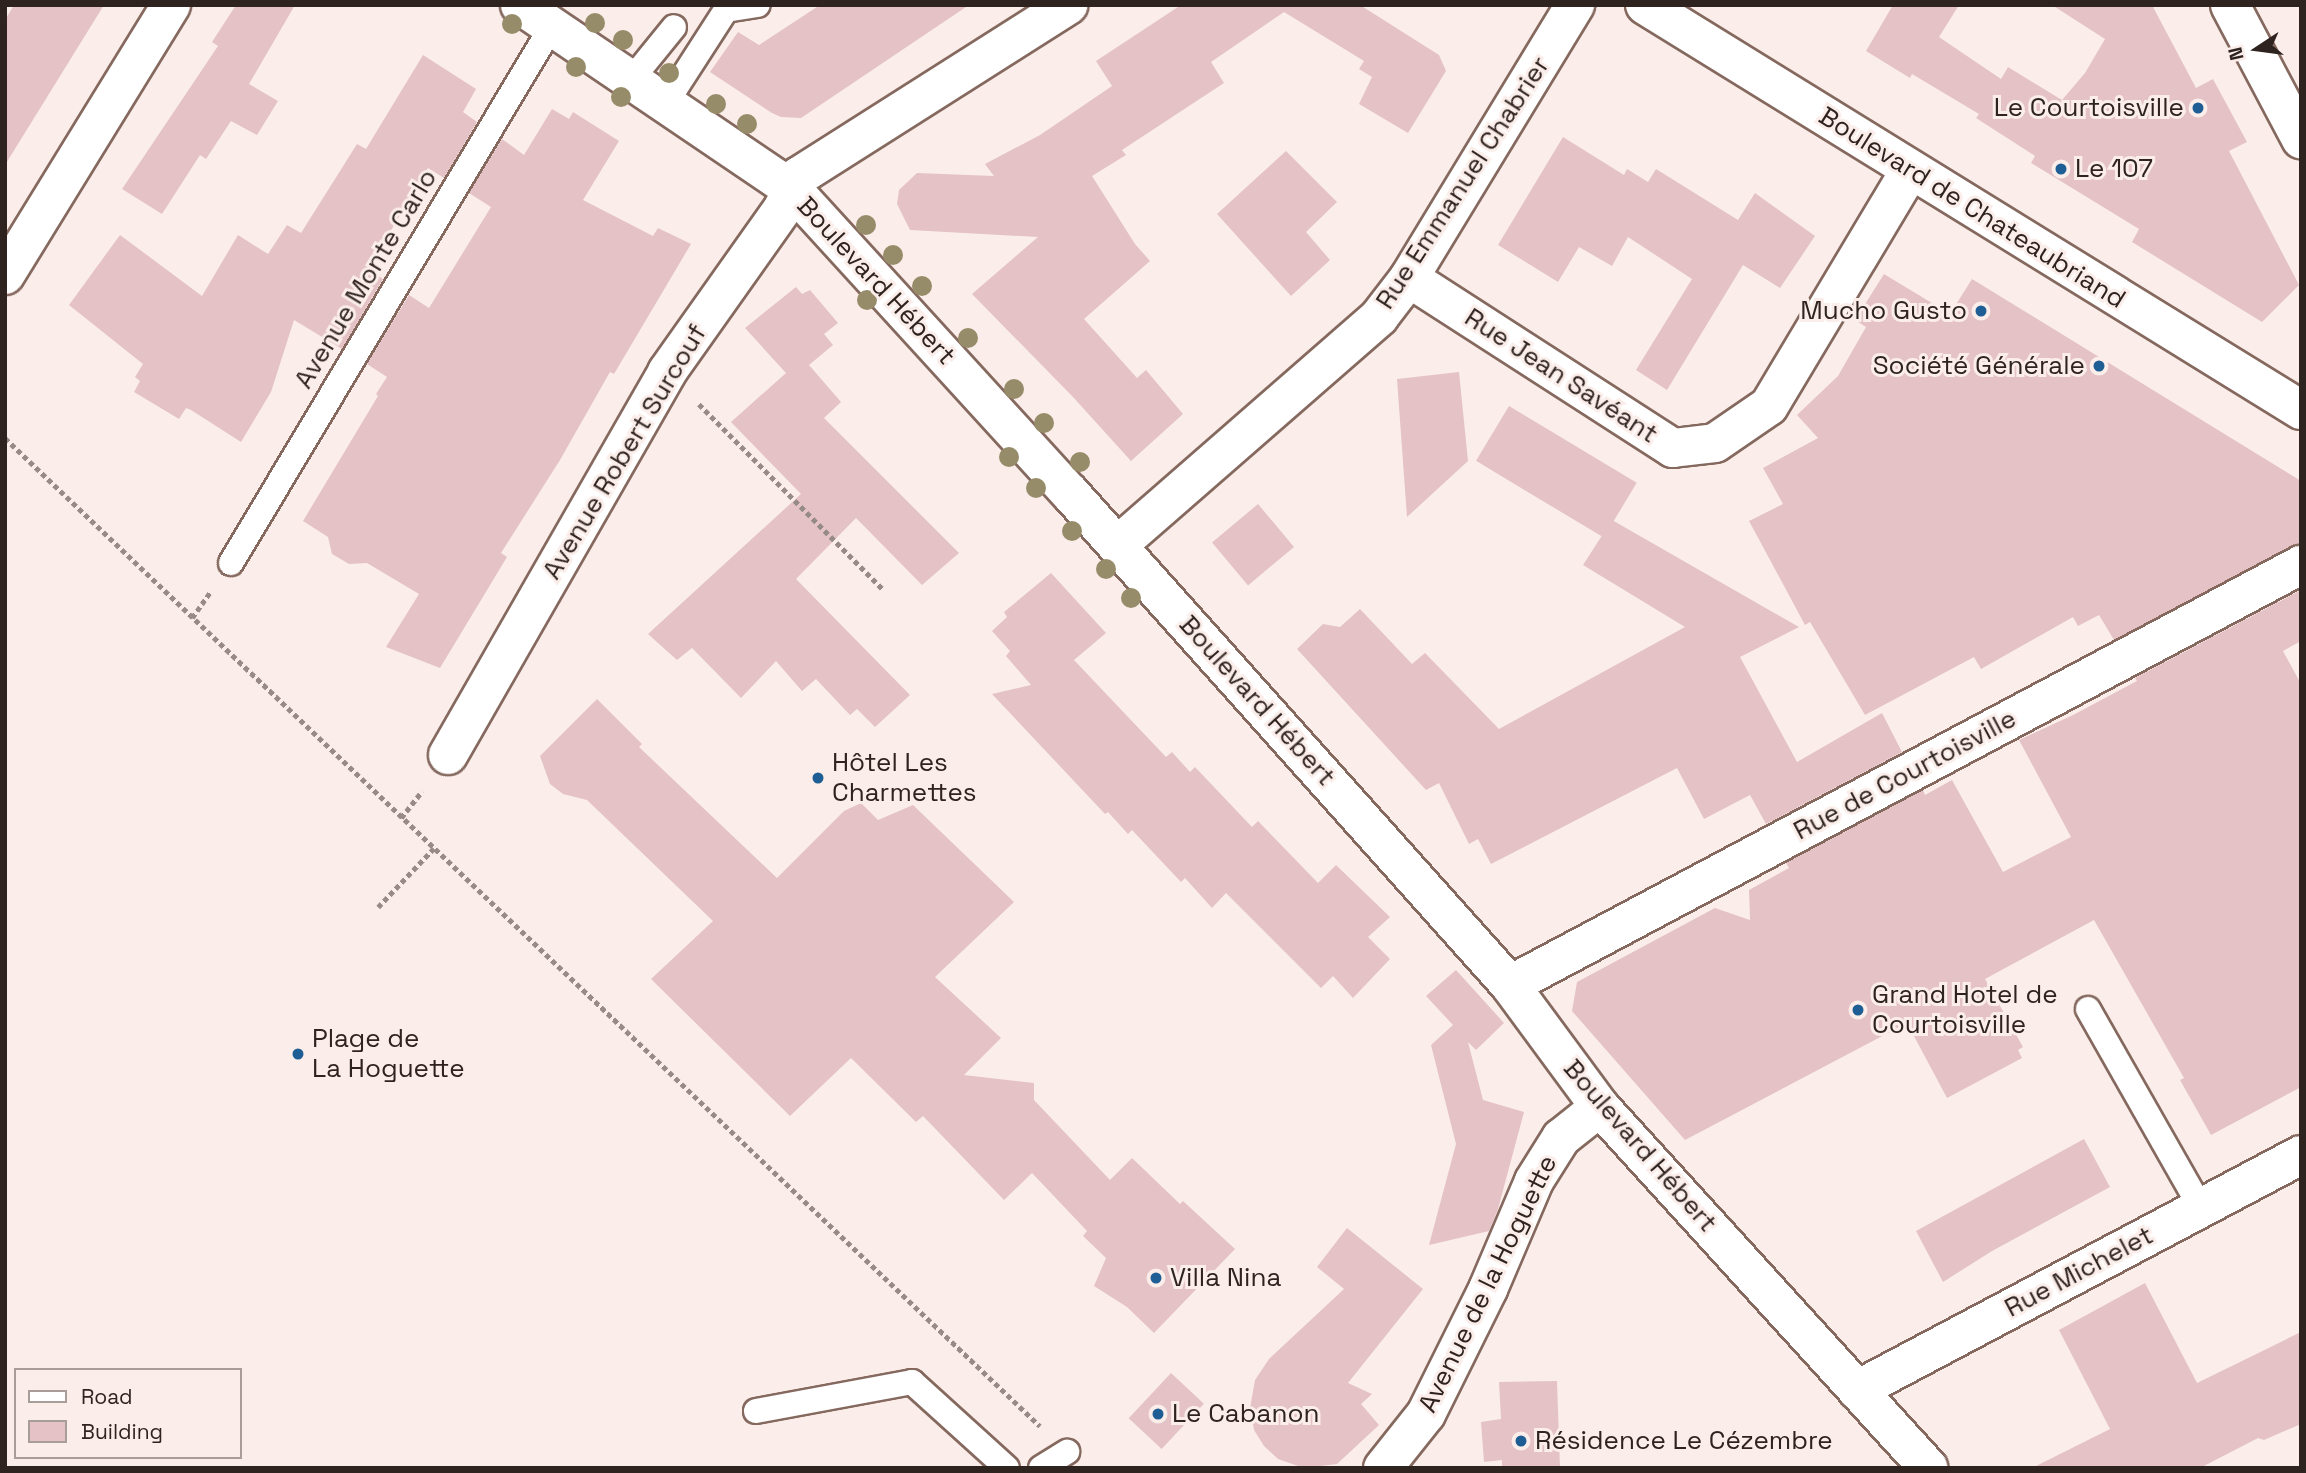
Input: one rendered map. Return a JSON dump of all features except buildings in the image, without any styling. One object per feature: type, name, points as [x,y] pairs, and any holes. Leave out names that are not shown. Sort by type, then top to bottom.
[{"type":"street","points":[[5,275],[171,5]]},
{"type":"street","name":"Boulevard Hébert","points":[[520,5],[793,190],[1118,545],[1510,985],[1600,1107],[1928,1468]]},
{"type":"street","name":"Avenue Robert Surcouf","points":[[448,755],[667,372],[793,190],[799,176],[1068,5]]},
{"type":"street","name":"Rue Emmanuel Chabrier","points":[[1118,545],[1378,317],[1409,278],[1575,5]]},
{"type":"street","name":"Boulevard de Chateaubriand","points":[[1645,5],[2301,411]]},
{"type":"street","points":[[2230,5],[2301,139]]},
{"type":"street","name":"Rue Jean Savéant","points":[[1409,278],[1673,448],[1715,443],[1769,406],[1910,170]]},
{"type":"street","name":"Rue de Courtoisville","points":[[1510,985],[2301,565]]},
{"type":"street","name":"Avenue de la Hoguette","points":[[1383,1468],[1426,1414],[1488,1289],[1534,1181],[1561,1138],[1600,1107]]},
{"type":"street","name":"Rue Michelet","points":[[1857,1390],[2301,1155]]},
{"type":"lane","points":[[666,103],[726,10],[758,5]]},
{"type":"lane","name":"Avenue Monte Carlo","points":[[232,563],[552,26]]},
{"type":"lane","points":[[631,80],[674,27]]},
{"type":"lane","points":[[2088,1009],[2201,1208]]},
{"type":"lane","points":[[756,1410],[912,1382],[1007,1468]]},
{"type":"lane","points":[[1041,1468],[1067,1452]]},
{"type":"path","points":[[667,372],[883,589]]},
{"type":"path","points":[[5,438],[1067,1452]]},
{"type":"path","points":[[378,907],[434,848]]},
{"type":"place","name":"Le Courtoisville","points":[[2198,108]]},
{"type":"place","name":"Le 107","points":[[2061,169]]},
{"type":"place","name":"Mucho Gusto","points":[[1981,311]]},
{"type":"place","name":"Société Générale","points":[[2099,366]]},
{"type":"place","name":"Hôtel Les Charmettes","points":[[818,778]]},
{"type":"place","name":"Grand Hotel de Courtoisville","points":[[1858,1010]]},
{"type":"place","name":"Plage de La Hoguette","points":[[298,1054]]},
{"type":"place","name":"Villa Nina","points":[[1156,1278]]},
{"type":"place","name":"Le Cabanon","points":[[1158,1414]]},
{"type":"place","name":"Résidence Le Cézembre","points":[[1521,1441]]}]
